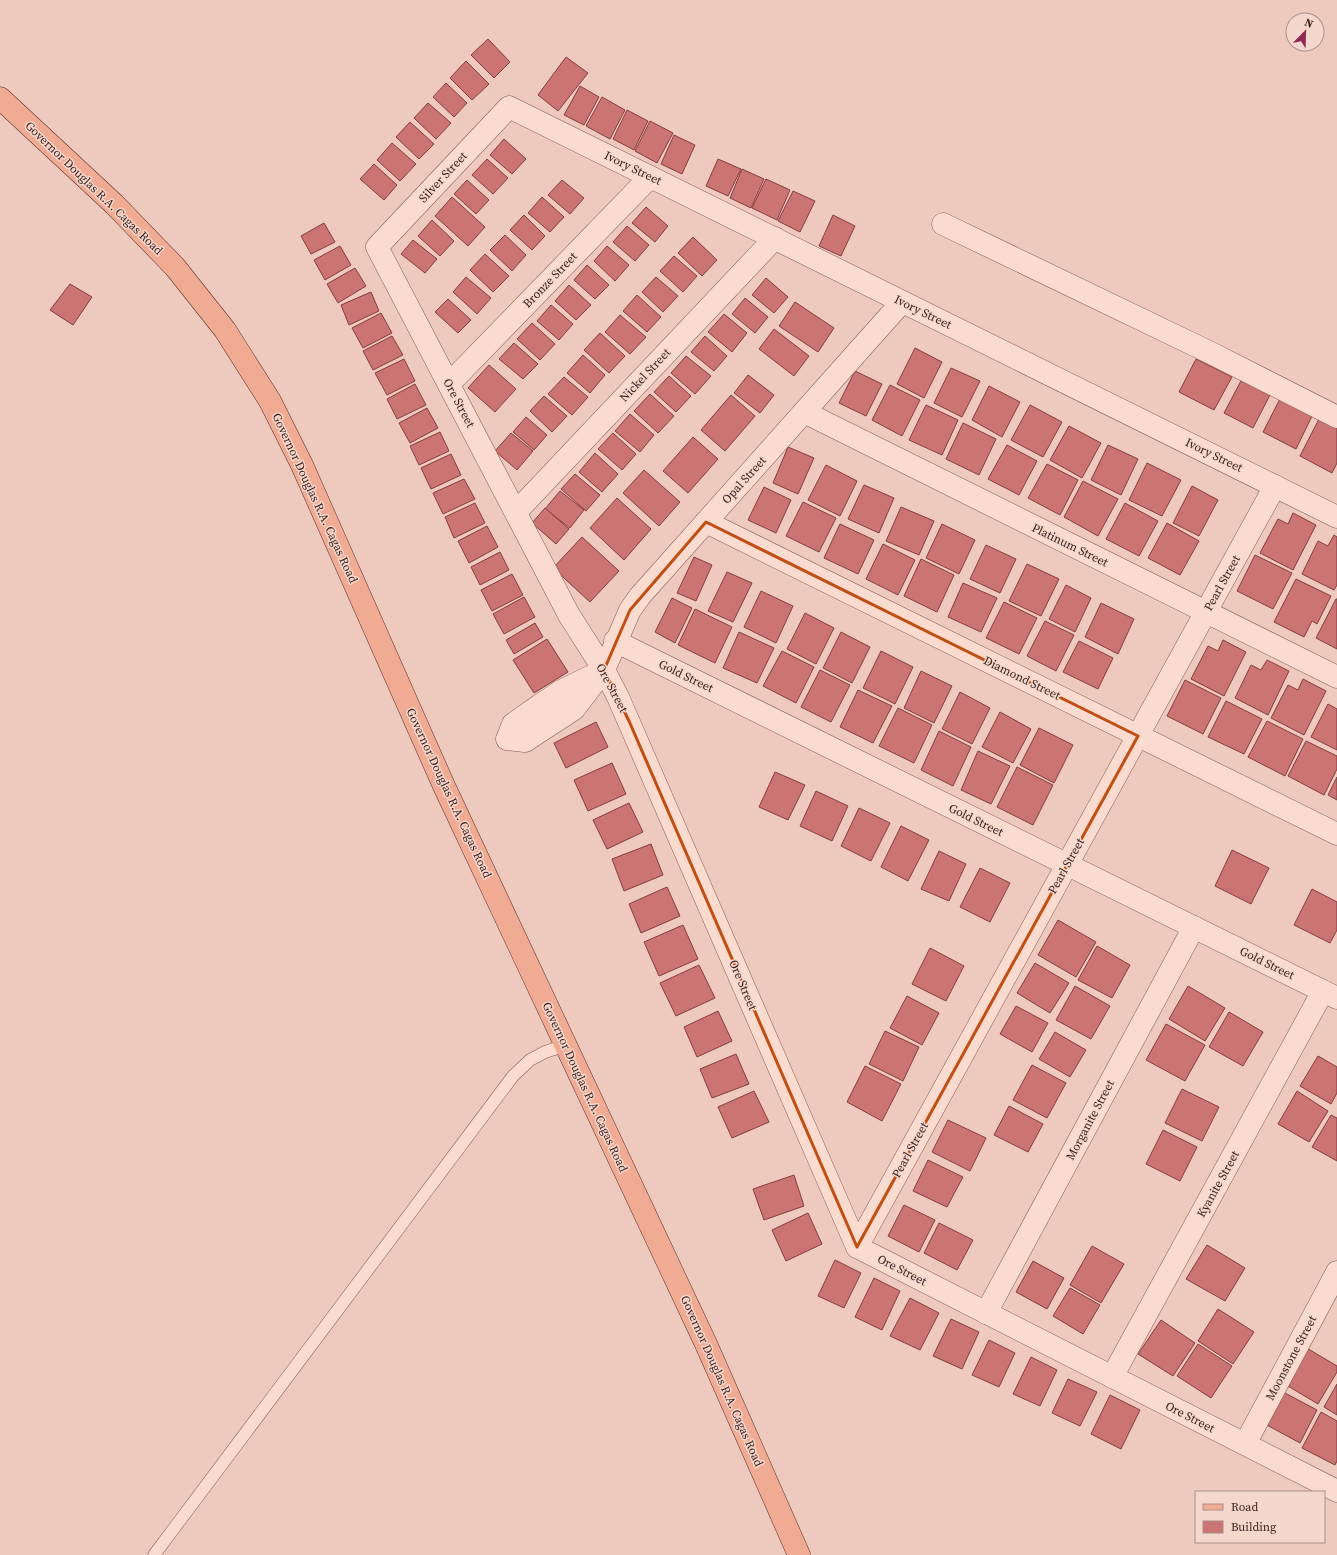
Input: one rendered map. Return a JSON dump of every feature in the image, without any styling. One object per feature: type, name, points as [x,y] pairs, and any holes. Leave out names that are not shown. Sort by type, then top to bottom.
[{"type":"main road","name":"Governor Douglas R.A. Cagas Road","points":[[0,98],[114,204],[175,267],[225,330],[270,401],[302,465],[444,786],[706,1344],[799,1555]]},
{"type":"street","name":"Ivory Street","points":[[509,107],[1337,517]]},
{"type":"street","name":"Silver Street","points":[[377,247],[509,107]]},
{"type":"street","name":"Bronze Street","points":[[449,384],[650,177]]},
{"type":"street","points":[[943,224],[1210,353],[1337,417]]},
{"type":"street","name":"Nickel Street","points":[[516,512],[775,238]]},
{"type":"street","name":"Ore Street","points":[[377,247],[569,615],[604,670],[629,721],[857,1247],[1337,1491]]},
{"type":"street","name":"Opal Street","points":[[604,670],[615,641],[630,610],[640,596],[902,302]]},
{"type":"street","name":"Platinum Street","points":[[804,412],[1337,677]]},
{"type":"street","name":"Pearl Street","points":[[857,1247],[1276,486]]},
{"type":"street","name":"Diamond Street","points":[[706,522],[1337,834]]},
{"type":"street","name":"Gold Street","points":[[615,641],[1330,995]]},
{"type":"street","name":"Morganite Street","points":[[986,1313],[1194,927]]},
{"type":"street","name":"Kyanite Street","points":[[1112,1377],[1330,995]]},
{"type":"street","name":"Moonstone Street","points":[[1245,1444],[1337,1272]]},
{"type":"lane","points":[[154,1555],[513,1076],[530,1060],[545,1052],[566,1046]]},
{"type":"highlighted area","points":[[706,522],[1138,736],[857,1247],[629,721],[604,670],[630,610]]},
{"type":"building","points":[[488,39],[510,62],[494,78],[471,55]]},
{"type":"building","points":[[566,57],[588,73],[558,111],[538,95]]},
{"type":"building","points":[[466,61],[489,84],[472,100],[450,78]]},
{"type":"building","points":[[446,83],[467,103],[454,117],[433,97]]},
{"type":"building","points":[[580,86],[599,97],[584,125],[564,115]]},
{"type":"building","points":[[602,97],[625,110],[610,139],[586,126]]},
{"type":"building","points":[[428,103],[451,123],[436,139],[414,118]]},
{"type":"building","points":[[627,110],[648,121],[634,150],[613,139]]},
{"type":"building","points":[[650,121],[673,133],[657,163],[635,151]]},
{"type":"building","points":[[410,122],[434,144],[419,159],[396,137]]},
{"type":"building","points":[[674,135],[695,145],[682,174],[661,164]]},
{"type":"building","points":[[504,139],[526,159],[512,174],[490,155]]},
{"type":"building","points":[[392,143],[416,164],[400,181],[377,160]]},
{"type":"building","points":[[487,159],[508,178],[493,194],[472,175]]},
{"type":"building","points":[[718,159],[741,169],[728,196],[706,186]]},
{"type":"building","points":[[374,164],[397,185],[384,200],[360,179]]},
{"type":"building","points":[[742,169],[764,179],[751,208],[730,198]]},
{"type":"building","points":[[766,179],[790,190],[777,220],[752,208]]},
{"type":"building","points":[[467,180],[489,200],[476,214],[454,194]]},
{"type":"building","points":[[562,180],[584,198],[570,214],[548,195]]},
{"type":"building","points":[[793,191],[815,201],[800,232],[778,221]]},
{"type":"building","points":[[452,197],[485,227],[468,246],[435,216]]},
{"type":"building","points":[[542,197],[564,217],[550,232],[528,213]]},
{"type":"building","points":[[646,207],[668,226],[655,242],[632,223]]},
{"type":"building","points":[[524,215],[545,236],[532,250],[510,230]]},
{"type":"building","points":[[833,215],[855,226],[841,256],[819,246]]},
{"type":"building","points":[[432,220],[454,241],[440,256],[418,236]]},
{"type":"building","points":[[324,223],[335,242],[311,254],[301,236]]},
{"type":"building","points":[[627,226],[649,245],[635,261],[613,242]]},
{"type":"building","points":[[505,235],[526,255],[512,271],[490,250]]},
{"type":"building","points":[[693,237],[717,260],[702,276],[678,253]]},
{"type":"building","points":[[413,240],[437,259],[425,273],[401,254]]},
{"type":"building","points":[[340,246],[351,265],[325,280],[314,260]]},
{"type":"building","points":[[607,246],[629,265],[615,281],[594,261]]},
{"type":"building","points":[[485,254],[509,276],[493,292],[470,270]]},
{"type":"building","points":[[674,256],[697,276],[683,292],[660,271]]},
{"type":"building","points":[[587,265],[609,285],[595,299],[574,280]]},
{"type":"building","points":[[355,268],[366,286],[338,303],[327,284]]},
{"type":"building","points":[[466,277],[491,298],[477,314],[453,292]]},
{"type":"building","points":[[656,277],[678,296],[663,312],[642,292]]},
{"type":"building","points":[[766,278],[788,297],[774,313],[752,295]]},
{"type":"building","points":[[70,284],[92,297],[73,325],[50,310]]},
{"type":"building","points":[[569,285],[591,305],[576,320],[555,301]]},
{"type":"building","points":[[371,292],[379,311],[349,325],[341,305]]},
{"type":"building","points":[[637,295],[661,317],[647,332],[623,311]]},
{"type":"building","points":[[745,298],[768,317],[755,333],[732,314]]},
{"type":"building","points":[[448,299],[471,320],[458,333],[435,312]]},
{"type":"building","points":[[795,302],[834,328],[818,352],[779,326]]},
{"type":"building","points":[[551,305],[573,324],[559,340],[537,321]]},
{"type":"building","points":[[381,313],[392,333],[363,348],[352,328]]},
{"type":"building","points":[[724,314],[747,333],[732,352],[708,332]]},
{"type":"building","points":[[620,315],[646,337],[630,354],[605,332]]},
{"type":"building","points":[[532,323],[555,344],[540,360],[517,339]]},
{"type":"building","points":[[774,329],[809,356],[794,376],[759,349]]},
{"type":"building","points":[[600,333],[625,356],[609,373],[584,350]]},
{"type":"building","points":[[392,336],[403,355],[373,370],[363,351]]},
{"type":"building","points":[[705,336],[727,356],[714,371],[691,352]]},
{"type":"building","points":[[514,343],[538,364],[523,379],[499,359]]},
{"type":"building","points":[[915,348],[942,362],[924,398],[897,384]]},
{"type":"building","points":[[583,355],[605,375],[590,393],[567,373]]},
{"type":"building","points":[[686,356],[711,376],[695,394],[671,373]]},
{"type":"building","points":[[404,359],[415,381],[387,395],[375,373]]},
{"type":"building","points":[[1196,359],[1232,377],[1214,410],[1179,392]]},
{"type":"building","points":[[489,365],[516,389],[495,412],[468,388]]},
{"type":"building","points":[[951,368],[980,381],[962,417],[934,403]]},
{"type":"building","points":[[855,371],[882,384],[866,416],[839,403]]},
{"type":"building","points":[[748,375],[774,395],[760,413],[734,393]]},
{"type":"building","points":[[669,376],[691,396],[676,412],[654,392]]},
{"type":"building","points":[[564,377],[588,397],[572,415],[548,394]]},
{"type":"building","points":[[1242,379],[1271,393],[1253,428],[1224,413]]},
{"type":"building","points":[[415,384],[426,405],[397,419],[387,399]]},
{"type":"building","points":[[890,385],[920,400],[902,436],[872,420]]},
{"type":"building","points":[[989,386],[1020,402],[1002,437],[972,420]]},
{"type":"building","points":[[650,394],[674,416],[658,433],[634,411]]},
{"type":"building","points":[[731,395],[755,416],[725,451],[701,430]]},
{"type":"building","points":[[544,396],[567,416],[552,432],[530,411]]},
{"type":"building","points":[[1281,397],[1313,414],[1296,449],[1263,432]]},
{"type":"building","points":[[926,405],[958,420],[942,455],[909,440]]},
{"type":"building","points":[[1030,405],[1062,422],[1043,457],[1011,440]]},
{"type":"building","points":[[427,408],[438,428],[410,443],[399,423]]},
{"type":"building","points":[[630,414],[654,435],[640,452],[615,431]]},
{"type":"building","points":[[526,417],[547,435],[534,450],[513,432]]},
{"type":"building","points":[[1320,417],[1337,426],[1337,463],[1332,473],[1300,456]]},
{"type":"building","points":[[963,423],[996,439],[979,475],[946,459]]},
{"type":"building","points":[[1069,426],[1101,443],[1082,478],[1050,460]]},
{"type":"building","points":[[440,432],[449,451],[419,465],[410,446]]},
{"type":"building","points":[[511,433],[533,451],[517,470],[495,451]]},
{"type":"building","points":[[613,433],[636,454],[622,470],[598,449]]},
{"type":"building","points":[[693,437],[718,459],[688,493],[663,471]]},
{"type":"building","points":[[1007,445],[1037,461],[1019,495],[988,479]]},
{"type":"building","points":[[1108,445],[1138,459],[1121,495],[1091,480]]},
{"type":"building","points":[[788,447],[814,458],[798,494],[773,483]]},
{"type":"building","points":[[595,453],[618,474],[602,492],[579,472]]},
{"type":"building","points":[[451,454],[461,475],[431,489],[421,468]]},
{"type":"building","points":[[1147,463],[1181,480],[1162,516],[1129,500]]},
{"type":"building","points":[[1047,464],[1078,480],[1060,515],[1028,498]]},
{"type":"building","points":[[826,465],[857,481],[840,516],[808,500]]},
{"type":"building","points":[[644,470],[680,502],[659,526],[623,493]]},
{"type":"building","points":[[575,474],[600,495],[586,511],[561,489]]},
{"type":"building","points":[[464,479],[475,499],[443,514],[433,493]]},
{"type":"building","points":[[1083,481],[1118,499],[1098,536],[1064,517]]},
{"type":"building","points":[[864,485],[894,498],[879,533],[848,519]]},
{"type":"building","points":[[1192,486],[1218,500],[1199,536],[1173,523]]},
{"type":"building","points":[[764,487],[791,500],[776,533],[748,520]]},
{"type":"building","points":[[560,491],[584,510],[570,528],[545,509]]},
{"type":"building","points":[[617,498],[651,529],[624,560],[590,528]]},
{"type":"building","points":[[803,502],[836,518],[819,552],[786,536]]},
{"type":"building","points":[[475,503],[485,523],[454,538],[445,517]]},
{"type":"building","points":[[1125,503],[1158,521],[1139,556],[1106,539]]},
{"type":"building","points":[[901,507],[934,521],[919,555],[886,541]]},
{"type":"building","points":[[545,508],[569,529],[556,544],[532,523]]},
{"type":"building","points":[[1293,513],[1316,525],[1293,570],[1260,553],[1278,519],[1288,524]]},
{"type":"building","points":[[1167,523],[1199,541],[1180,575],[1148,558]]},
{"type":"building","points":[[840,524],[874,540],[858,574],[824,558]]},
{"type":"building","points":[[942,524],[975,540],[959,574],[926,558]]},
{"type":"building","points":[[487,526],[498,547],[469,563],[458,541]]},
{"type":"building","points":[[1334,535],[1337,537],[1337,585],[1334,590],[1302,574],[1318,541],[1328,546]]},
{"type":"building","points":[[582,537],[619,571],[590,602],[553,568]]},
{"type":"building","points":[[883,544],[915,560],[898,595],[866,579]]},
{"type":"building","points":[[986,545],[1016,559],[1000,593],[970,579]]},
{"type":"building","points":[[500,552],[509,570],[480,585],[471,567]]},
{"type":"building","points":[[1255,555],[1292,573],[1273,609],[1237,591]]},
{"type":"building","points":[[694,557],[712,565],[696,601],[677,593]]},
{"type":"building","points":[[921,559],[954,575],[937,612],[904,596]]},
{"type":"building","points":[[1027,564],[1059,579],[1041,616],[1009,601]]},
{"type":"building","points":[[727,572],[752,583],[733,622],[708,611]]},
{"type":"building","points":[[512,574],[523,595],[492,611],[481,590]]},
{"type":"building","points":[[1296,579],[1331,596],[1317,624],[1312,621],[1304,637],[1274,622]]},
{"type":"building","points":[[963,583],[997,598],[981,632],[948,617]]},
{"type":"building","points":[[1066,585],[1091,598],[1075,632],[1049,619]]},
{"type":"building","points":[[761,591],[793,606],[776,643],[744,627]]},
{"type":"building","points":[[524,597],[535,617],[504,634],[493,614]]},
{"type":"building","points":[[672,598],[692,608],[675,643],[655,632]]},
{"type":"building","points":[[1337,599],[1337,649],[1316,638]]},
{"type":"building","points":[[1004,602],[1037,618],[1019,654],[986,638]]},
{"type":"building","points":[[1101,603],[1134,619],[1118,654],[1085,637]]},
{"type":"building","points":[[695,609],[732,627],[715,663],[678,645]]},
{"type":"building","points":[[805,613],[834,628],[816,664],[787,649]]},
{"type":"building","points":[[1045,621],[1074,635],[1056,671],[1027,656]]},
{"type":"building","points":[[535,623],[543,637],[514,654],[506,640]]},
{"type":"building","points":[[739,632],[774,648],[757,683],[723,668]]},
{"type":"building","points":[[841,632],[870,647],[852,683],[823,668]]},
{"type":"building","points":[[547,639],[568,672],[534,693],[513,660]]},
{"type":"building","points":[[1223,640],[1246,652],[1224,696],[1191,679],[1208,646],[1218,651]]},
{"type":"building","points":[[1079,641],[1113,658],[1098,689],[1063,672]]},
{"type":"building","points":[[782,651],[814,667],[796,703],[763,686]]},
{"type":"building","points":[[881,651],[913,667],[895,704],[863,688]]},
{"type":"building","points":[[1267,660],[1289,671],[1268,715],[1235,698],[1251,665],[1261,670]]},
{"type":"building","points":[[820,670],[850,685],[831,722],[801,707]]},
{"type":"building","points":[[921,671],[952,686],[934,723],[904,708]]},
{"type":"building","points":[[1303,679],[1326,691],[1304,735],[1271,718],[1288,685],[1298,690]]},
{"type":"building","points":[[1185,680],[1221,698],[1203,734],[1167,716]]},
{"type":"building","points":[[858,690],[892,706],[873,743],[840,727]]},
{"type":"building","points":[[960,692],[990,708],[972,744],[942,729]]},
{"type":"building","points":[[1226,701],[1262,719],[1244,754],[1208,737]]},
{"type":"building","points":[[1328,704],[1337,709],[1337,750],[1311,737]]},
{"type":"building","points":[[898,708],[932,725],[914,763],[879,746]]},
{"type":"building","points":[[1000,712],[1031,729],[1013,763],[982,747]]},
{"type":"building","points":[[1267,721],[1303,739],[1285,776],[1248,757]]},
{"type":"building","points":[[596,722],[608,747],[566,768],[554,743]]},
{"type":"building","points":[[1039,728],[1073,745],[1054,783],[1020,765]]},
{"type":"building","points":[[939,731],[971,747],[953,786],[921,770]]},
{"type":"building","points":[[1306,741],[1337,756],[1337,769],[1324,795],[1288,776]]},
{"type":"building","points":[[978,751],[1010,766],[991,804],[961,790]]},
{"type":"building","points":[[612,763],[626,794],[588,811],[574,780]]},
{"type":"building","points":[[1017,767],[1053,785],[1033,825],[997,807]]},
{"type":"building","points":[[775,772],[805,785],[788,820],[759,807]]},
{"type":"building","points":[[1337,777],[1337,800],[1328,795]]},
{"type":"building","points":[[816,791],[848,806],[832,841],[800,826]]},
{"type":"building","points":[[629,803],[643,832],[607,849],[593,820]]},
{"type":"building","points":[[859,808],[890,823],[871,861],[841,846]]},
{"type":"building","points":[[901,826],[929,840],[908,881],[881,867]]},
{"type":"building","points":[[651,844],[663,875],[624,891],[612,859]]},
{"type":"building","points":[[1232,850],[1269,868],[1251,904],[1215,886]]},
{"type":"building","points":[[939,851],[966,864],[949,901],[921,889]]},
{"type":"building","points":[[980,868],[1010,883],[990,922],[960,907]]},
{"type":"building","points":[[667,887],[680,916],[641,933],[629,904]]},
{"type":"building","points":[[1312,889],[1337,902],[1337,930],[1330,943],[1294,925]]},
{"type":"building","points":[[1058,920],[1096,942],[1076,977],[1038,955]]},
{"type":"building","points":[[683,925],[698,959],[659,976],[644,942]]},
{"type":"building","points":[[1097,946],[1130,965],[1112,998],[1078,980]]},
{"type":"building","points":[[930,948],[964,966],[946,1001],[912,984]]},
{"type":"building","points":[[1035,963],[1069,983],[1050,1013],[1017,993]]},
{"type":"building","points":[[699,965],[715,998],[676,1016],[660,983]]},
{"type":"building","points":[[1075,986],[1110,1006],[1091,1039],[1056,1020]]},
{"type":"building","points":[[1188,986],[1225,1008],[1205,1041],[1169,1019]]},
{"type":"building","points":[[907,996],[939,1013],[922,1045],[890,1028]]},
{"type":"building","points":[[1016,1006],[1048,1023],[1032,1052],[1000,1034]]},
{"type":"building","points":[[718,1011],[732,1041],[697,1057],[684,1027]]},
{"type":"building","points":[[1229,1012],[1263,1032],[1243,1066],[1209,1047]]},
{"type":"building","points":[[1166,1024],[1205,1045],[1185,1081],[1146,1060]]},
{"type":"building","points":[[885,1031],[919,1047],[903,1081],[869,1064]]},
{"type":"building","points":[[1055,1032],[1086,1050],[1070,1077],[1039,1059]]},
{"type":"building","points":[[736,1054],[749,1084],[712,1098],[700,1069]]},
{"type":"building","points":[[1318,1056],[1337,1067],[1337,1093],[1331,1104],[1300,1086]]},
{"type":"building","points":[[1032,1065],[1066,1083],[1047,1118],[1013,1100]]},
{"type":"building","points":[[865,1066],[901,1084],[882,1121],[847,1102]]},
{"type":"building","points":[[1182,1089],[1219,1107],[1202,1141],[1165,1123]]},
{"type":"building","points":[[754,1091],[769,1122],[732,1138],[718,1107]]},
{"type":"building","points":[[1297,1091],[1328,1111],[1309,1142],[1278,1124]]},
{"type":"building","points":[[1009,1106],[1043,1124],[1028,1152],[994,1135]]},
{"type":"building","points":[[1331,1115],[1337,1118],[1337,1161],[1312,1147]]},
{"type":"building","points":[[948,1120],[986,1138],[970,1171],[932,1152]]},
{"type":"building","points":[[1163,1130],[1197,1147],[1180,1181],[1146,1164]]},
{"type":"building","points":[[928,1160],[963,1177],[947,1207],[913,1191]]},
{"type":"building","points":[[794,1175],[804,1206],[764,1220],[753,1189]]},
{"type":"building","points":[[904,1205],[935,1220],[919,1252],[888,1236]]},
{"type":"building","points":[[808,1213],[822,1244],[786,1261],[772,1230]]},
{"type":"building","points":[[939,1223],[973,1240],[957,1270],[924,1253]]},
{"type":"building","points":[[1207,1245],[1245,1268],[1225,1301],[1186,1279]]},
{"type":"building","points":[[1092,1246],[1124,1264],[1101,1303],[1070,1285]]},
{"type":"building","points":[[835,1260],[861,1273],[844,1308],[818,1296]]},
{"type":"building","points":[[1033,1261],[1064,1278],[1047,1309],[1016,1292]]},
{"type":"building","points":[[874,1278],[900,1291],[882,1330],[855,1317]]},
{"type":"building","points":[[1070,1288],[1100,1305],[1083,1334],[1053,1316]]},
{"type":"building","points":[[910,1298],[939,1313],[920,1350],[890,1336]]},
{"type":"building","points":[[1218,1309],[1254,1332],[1233,1364],[1198,1341]]},
{"type":"building","points":[[951,1319],[979,1332],[962,1369],[933,1356]]},
{"type":"building","points":[[1161,1320],[1195,1343],[1173,1376],[1138,1354]]},
{"type":"building","points":[[989,1340],[1015,1353],[999,1387],[972,1375]]},
{"type":"building","points":[[1198,1344],[1232,1366],[1211,1398],[1177,1376]]},
{"type":"building","points":[[1305,1347],[1337,1366],[1337,1372],[1318,1404],[1283,1383]]},
{"type":"building","points":[[1031,1357],[1057,1370],[1040,1406],[1013,1394]]},
{"type":"building","points":[[1068,1379],[1097,1392],[1080,1426],[1052,1413]]},
{"type":"building","points":[[1337,1384],[1337,1415],[1324,1407]]},
{"type":"building","points":[[1283,1392],[1317,1410],[1300,1443],[1265,1424]]},
{"type":"building","points":[[1110,1395],[1140,1410],[1121,1449],[1091,1434]]},
{"type":"building","points":[[1321,1412],[1337,1421],[1337,1461],[1335,1465],[1302,1448]]}]
